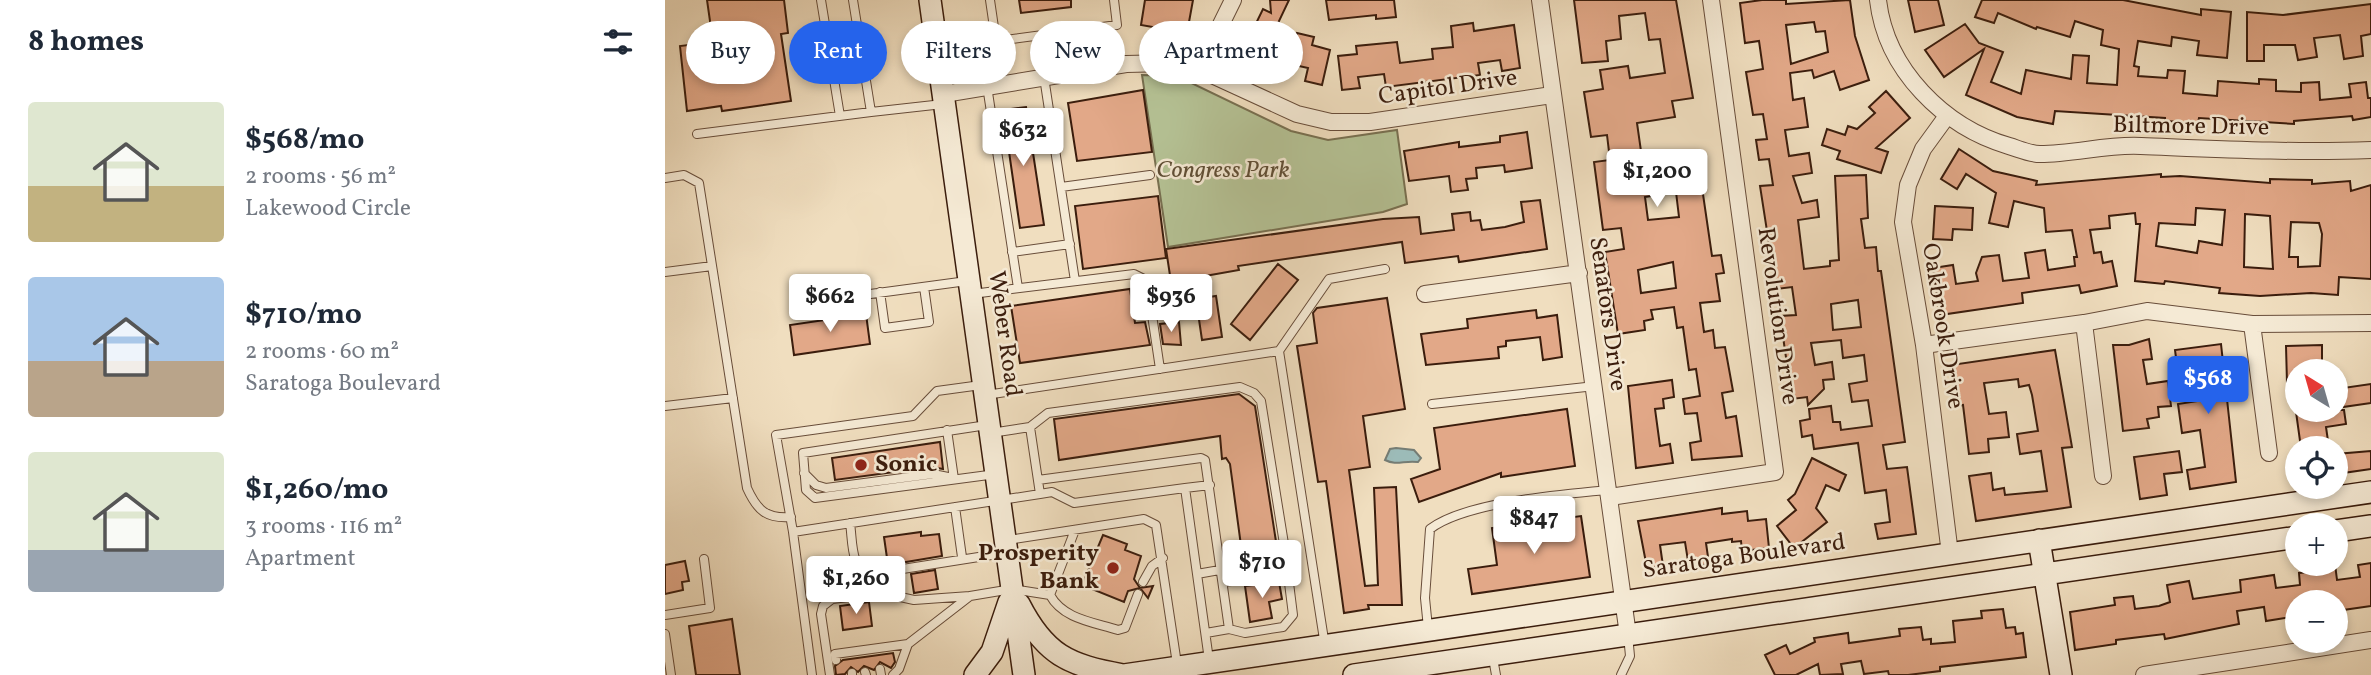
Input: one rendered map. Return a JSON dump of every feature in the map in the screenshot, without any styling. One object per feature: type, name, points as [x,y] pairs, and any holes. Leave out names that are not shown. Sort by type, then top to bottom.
[{"type":"main road","name":"Weber Road","points":[[930,0],[933,21]]},
{"type":"main road","name":"Weber Road","points":[[943,84],[1024,675]]},
{"type":"main road","name":"Saratoga Boulevard","points":[[1123,675],[2371,492]]},
{"type":"main road","points":[[2348,529],[2371,526]]},
{"type":"main road","points":[[1355,675],[1494,665],[1628,635],[2285,539]]},
{"type":"main road","points":[[2039,540],[2061,675]]},
{"type":"main road","points":[[975,675],[992,652],[1003,625],[1012,589]]},
{"type":"main road","points":[[1012,589],[1029,624],[1051,651],[1071,663],[1123,675]]},
{"type":"street","points":[[1223,21],[1233,0]]},
{"type":"street","name":"Senators Drive","points":[[1540,0],[1628,635]]},
{"type":"street","name":"Revolution Drive","points":[[1609,493],[1775,472],[1711,0]]},
{"type":"street","name":"Biltmore Drive","points":[[1878,0],[1892,50],[1912,82],[1947,116],[1991,141],[2038,155],[2130,145],[2299,152],[2371,150]]},
{"type":"street","name":"Capitol Drive","points":[[945,99],[987,86],[1030,79]]},
{"type":"street","name":"Capitol Drive","points":[[1232,84],[1297,114],[1331,122],[1370,122],[1552,95]]},
{"type":"street","name":"Oakbrook Drive","points":[[1947,116],[1923,149],[1909,185],[1903,222],[1924,345],[1950,554]]},
{"type":"street","points":[[1425,293],[1579,273]]},
{"type":"street","points":[[1924,345],[2084,323],[2147,311],[2252,324],[2371,323]]},
{"type":"street","points":[[2084,323],[2103,476]]},
{"type":"street","points":[[2252,324],[2269,453]]},
{"type":"street","points":[[2144,675],[2371,640]]},
{"type":"lane","points":[[821,0],[840,116]]},
{"type":"lane","points":[[853,0],[871,112]]},
{"type":"lane","points":[[990,0],[993,21]]},
{"type":"lane","points":[[1016,38],[1117,25],[1114,0]]},
{"type":"lane","points":[[1045,84],[1075,281]]},
{"type":"lane","points":[[987,86],[1018,288]]},
{"type":"lane","points":[[697,134],[871,112],[945,99]]},
{"type":"lane","points":[[665,178],[684,175],[699,183],[747,488],[756,508],[774,518],[791,517]]},
{"type":"lane","points":[[1061,187],[1150,175]]},
{"type":"lane","points":[[1012,252],[1070,244]]},
{"type":"lane","points":[[665,272],[712,266]]},
{"type":"lane","points":[[1325,646],[1279,351],[1329,279],[1385,269]]},
{"type":"lane","points":[[796,304],[924,286],[1018,288],[1134,274],[1144,279],[1148,288],[1160,369]]},
{"type":"lane","points":[[880,292],[885,328],[929,322],[924,286]]},
{"type":"lane","points":[[812,675],[791,517],[776,435],[913,416],[937,391],[985,390],[1160,369],[1279,351]]},
{"type":"lane","points":[[1432,404],[1594,386]]},
{"type":"lane","points":[[996,473],[815,498],[808,495],[803,453],[947,430],[1030,427],[1048,413],[1240,387],[1254,393],[1261,401],[1285,550],[1282,559],[1197,573]]},
{"type":"lane","points":[[665,406],[733,398]]},
{"type":"lane","points":[[1030,427],[1040,494]]},
{"type":"lane","points":[[947,430],[954,479]]},
{"type":"lane","points":[[1038,480],[1201,458],[1207,466],[1229,629]]},
{"type":"lane","points":[[793,532],[1052,492],[1074,503],[1210,485]]},
{"type":"lane","points":[[1185,488],[1210,662]]},
{"type":"lane","points":[[1428,630],[1425,598],[1427,537],[1430,529],[1438,523],[1495,506],[1548,495],[1609,493]]},
{"type":"lane","points":[[955,508],[962,557]]},
{"type":"lane","points":[[850,523],[856,565],[861,571],[871,574],[934,565],[1075,530],[1144,519],[1156,525],[1178,667]]},
{"type":"lane","points":[[1075,530],[1050,595],[1057,608],[1118,630],[1125,628],[1129,622],[1138,594]]},
{"type":"lane","points":[[1143,582],[1151,566],[1163,558]]},
{"type":"lane","points":[[665,615],[710,608],[704,559]]},
{"type":"lane","points":[[1206,634],[1229,629],[1244,633],[1283,626],[1293,615],[1289,583],[1283,575],[1223,582]]},
{"type":"lane","points":[[830,675],[832,657],[821,614],[823,606],[832,599],[882,593],[914,600],[970,596],[1012,589],[1050,595]]},
{"type":"lane","points":[[832,657],[890,650],[908,644],[970,596]]},
{"type":"lane","points":[[665,634],[671,675]]},
{"type":"lane","points":[[1621,675],[1630,656],[1628,635]]},
{"type":"lane","points":[[892,673],[899,668],[908,644]]},
{"type":"green space","name":"Congress Park","points":[[1143,84],[1194,84],[1291,131],[1328,140],[1397,130],[1407,204],[1383,212],[1168,247]]},
{"type":"water","points":[[1390,449],[1414,450],[1421,458],[1418,462],[1393,463],[1385,460]]},
{"type":"building","points":[[707,0],[784,0],[788,33],[781,34],[791,101],[722,111],[721,106],[687,111],[680,46],[686,45],[686,84],[775,84],[775,21],[710,21]]},
{"type":"building","points":[[1019,0],[1071,0],[1071,7],[1021,13]]},
{"type":"building","points":[[1145,0],[1193,0],[1189,21],[1142,21]]},
{"type":"building","points":[[1270,0],[1289,0],[1279,21],[1257,21],[1263,9],[1271,13]]},
{"type":"building","points":[[1326,0],[1394,0],[1396,17],[1376,19],[1376,15],[1329,20]]},
{"type":"building","points":[[1574,0],[1676,0],[1693,98],[1672,101],[1675,117],[1637,123],[1641,151],[1623,153],[1626,178],[1654,175],[1653,165],[1674,163],[1673,156],[1697,153],[1712,256],[1721,255],[1724,273],[1716,274],[1720,301],[1700,303],[1704,332],[1713,330],[1715,348],[1725,347],[1733,391],[1722,393],[1726,418],[1736,416],[1742,456],[1692,460],[1690,443],[1701,441],[1697,413],[1685,414],[1683,399],[1700,396],[1696,369],[1689,370],[1683,327],[1677,328],[1674,307],[1651,310],[1653,319],[1644,321],[1645,330],[1618,334],[1605,252],[1624,249],[1621,228],[1603,230],[1594,162],[1610,160],[1607,135],[1591,137],[1584,92],[1603,89],[1600,70],[1628,66],[1630,78],[1665,73],[1660,39],[1649,40],[1645,13],[1619,16],[1621,39],[1606,41],[1608,61],[1582,63]],"holes":[[[1676,192],[1679,217],[1648,220],[1645,197]],[[1673,262],[1676,288],[1641,293],[1638,270]]]},
{"type":"building","points":[[1762,0],[1786,0],[1786,4],[1850,0],[1855,36],[1869,80],[1840,90],[1834,71],[1814,78],[1812,70],[1790,73],[1793,100],[1804,98],[1808,127],[1785,130],[1789,156],[1809,153],[1812,173],[1793,176],[1802,203],[1817,200],[1819,217],[1798,220],[1804,269],[1830,266],[1830,261],[1839,260],[1835,176],[1866,175],[1868,218],[1861,219],[1865,248],[1876,247],[1878,271],[1881,271],[1905,442],[1883,445],[1887,469],[1907,467],[1916,534],[1878,539],[1875,524],[1890,522],[1886,490],[1865,493],[1858,443],[1814,449],[1812,435],[1802,437],[1800,421],[1810,419],[1809,409],[1831,406],[1833,422],[1840,422],[1841,430],[1872,426],[1868,400],[1852,402],[1849,384],[1867,381],[1864,355],[1843,358],[1841,340],[1811,343],[1815,365],[1832,362],[1834,379],[1823,380],[1824,389],[1808,405],[1807,397],[1792,399],[1780,316],[1796,315],[1792,287],[1776,289],[1760,186],[1773,185],[1769,159],[1759,160],[1756,140],[1767,139],[1763,114],[1753,115],[1746,72],[1763,69],[1759,41],[1745,43],[1740,3]],"holes":[[[1814,22],[1816,32],[1825,31],[1828,52],[1791,64],[1786,25]],[[1858,300],[1861,327],[1833,330],[1831,304]]]},
{"type":"building","points":[[1908,0],[1938,0],[1944,25],[1915,32]]},
{"type":"building","points":[[1982,0],[2123,0],[2201,15],[2201,9],[2231,12],[2227,58],[2197,55],[2199,41],[2172,37],[2171,46],[2138,41],[2134,66],[2139,67],[2138,76],[2167,78],[2168,70],[2185,71],[2183,93],[2217,96],[2218,81],[2259,84],[2259,79],[2276,80],[2276,91],[2301,92],[2301,83],[2319,82],[2320,100],[2351,97],[2349,84],[2366,82],[2368,98],[2371,98],[2371,117],[2294,121],[2294,124],[2199,118],[2198,123],[2165,121],[2165,118],[2055,111],[2053,124],[2017,117],[1966,95],[1984,49],[1944,77],[1925,50],[1965,24],[1979,43],[2003,52],[1991,82],[2021,94],[2026,70],[2071,79],[2073,55],[2089,56],[2087,83],[2117,85],[2119,49],[2101,45],[2103,30],[2075,21],[2070,37],[2037,27],[2036,29],[1998,13],[1994,23],[1975,17]]},
{"type":"building","points":[[2371,4],[2371,34],[2361,36],[2363,56],[2344,59],[2340,35],[2314,38],[2317,57],[2298,60],[2295,45],[2264,45],[2264,61],[2247,61],[2247,12],[2283,15]]},
{"type":"building","points":[[1473,23],[1474,31],[1514,25],[1520,68],[1502,71],[1500,60],[1478,63],[1480,75],[1386,87],[1384,74],[1358,77],[1360,88],[1342,90],[1338,56],[1357,54],[1356,46],[1397,42],[1400,63],[1433,59],[1432,49],[1453,47],[1451,26]]},
{"type":"building","points":[[1303,34],[1314,37],[1312,45],[1330,50],[1322,85],[1305,81],[1308,68],[1303,67]]},
{"type":"building","points":[[1143,90],[1152,152],[1077,161],[1068,103]]},
{"type":"building","points":[[1886,91],[1910,118],[1876,148],[1888,152],[1881,173],[1837,159],[1840,151],[1822,145],[1827,129],[1845,135],[1848,126],[1857,129],[1875,113],[1869,107]]},
{"type":"building","points":[[1026,107],[1044,225],[1020,228],[1003,110]]},
{"type":"building","points":[[1527,132],[1532,168],[1505,172],[1504,165],[1476,168],[1477,178],[1466,179],[1468,190],[1451,192],[1449,176],[1409,181],[1404,151],[1459,142],[1459,147],[1500,142],[1500,136]]},
{"type":"building","points":[[1959,149],[1993,171],[2037,181],[2036,185],[2161,174],[2161,177],[2270,183],[2270,179],[2312,180],[2312,184],[2350,181],[2351,191],[2371,185],[2371,279],[2339,277],[2338,295],[2311,293],[2260,296],[2219,293],[2220,288],[2165,281],[2164,284],[2135,281],[2140,224],[2136,224],[2135,213],[2109,216],[2110,228],[2090,230],[2094,253],[2101,252],[2103,263],[2112,261],[2117,286],[2081,293],[2079,285],[2022,293],[2023,303],[1940,315],[1933,268],[1953,265],[1956,284],[1978,281],[1976,273],[1982,257],[1999,255],[2003,281],[2029,278],[2025,253],[2045,250],[2048,270],[2075,266],[2074,257],[2077,257],[2072,230],[2046,232],[2044,208],[2014,201],[2008,227],[1989,223],[1996,193],[1966,174],[1957,189],[1941,179]],"holes":[[[2196,208],[2225,210],[2222,245],[2199,241],[2197,253],[2156,246],[2159,223],[2195,225]],[[2245,214],[2270,216],[2273,269],[2244,267]],[[2291,222],[2319,223],[2322,234],[2320,266],[2298,267],[2298,257],[2289,257]]]},
{"type":"building","points":[[1158,196],[1166,258],[1083,269],[1075,206]]},
{"type":"building","points":[[1540,200],[1547,249],[1459,262],[1458,256],[1405,263],[1402,242],[1238,266],[1239,270],[1171,282],[1166,249],[1383,219],[1419,217],[1421,234],[1454,230],[1452,214],[1470,212],[1471,221],[1480,220],[1482,230],[1505,227],[1524,222],[1521,202]]},
{"type":"building","points":[[1935,206],[1973,208],[1972,230],[1953,229],[1952,240],[1933,239]]},
{"type":"building","points":[[1278,264],[1298,280],[1250,340],[1231,324]]},
{"type":"building","points":[[1130,289],[1135,323],[1145,322],[1150,345],[1020,363],[1011,306]]},
{"type":"building","points":[[1216,296],[1222,337],[1202,340],[1196,299]]},
{"type":"building","points":[[1387,298],[1405,409],[1363,416],[1370,467],[1349,470],[1365,586],[1378,585],[1374,488],[1396,487],[1402,605],[1368,605],[1369,609],[1344,613],[1326,481],[1318,482],[1297,346],[1317,343],[1313,313],[1317,308]]},
{"type":"building","points":[[1536,310],[1537,318],[1557,315],[1562,357],[1543,360],[1540,337],[1506,341],[1506,346],[1498,347],[1499,358],[1426,365],[1421,334],[1468,328],[1467,319]]},
{"type":"building","points":[[866,314],[870,344],[794,355],[790,325]]},
{"type":"building","points":[[1179,322],[1181,345],[1163,344],[1160,324]]},
{"type":"building","points":[[2149,339],[2152,359],[2143,360],[2147,384],[2168,381],[2171,406],[2158,407],[2159,417],[2147,419],[2149,428],[2123,431],[2113,345],[2129,345]]},
{"type":"building","points":[[2221,344],[2236,482],[2190,489],[2187,470],[2205,467],[2200,430],[2182,433],[2178,404],[2198,401],[2197,370],[2178,373],[2175,350]]},
{"type":"building","points":[[2322,345],[2322,359],[2286,359],[2286,346]]},
{"type":"building","points":[[2055,350],[2072,447],[2062,448],[2071,507],[1976,521],[1969,476],[1991,473],[1993,490],[2004,488],[2005,495],[2047,491],[2041,451],[2020,454],[2017,434],[2038,431],[2029,385],[2019,387],[2018,379],[1984,383],[1989,414],[2006,412],[2009,437],[1988,439],[1989,452],[1969,454],[1963,405],[1956,406],[1951,365]]},
{"type":"building","points":[[1672,380],[1674,397],[1663,399],[1664,408],[1655,409],[1660,446],[1670,444],[1673,463],[1636,468],[1628,386]]},
{"type":"building","points":[[2371,384],[2371,403],[2349,406],[2349,387]]},
{"type":"building","points":[[1239,394],[1255,406],[1277,548],[1242,553],[1230,464],[1226,458],[1222,459],[1220,436],[1059,460],[1054,419]]},
{"type":"building","points":[[1567,409],[1575,466],[1501,477],[1501,473],[1419,502],[1411,479],[1440,469],[1434,428]]},
{"type":"building","points":[[2297,422],[2346,422],[2326,427],[2327,436],[2299,436]]},
{"type":"building","name":"Sonic","points":[[940,442],[943,469],[932,467],[835,480],[832,458]]},
{"type":"building","points":[[2179,451],[2182,472],[2164,474],[2167,495],[2140,499],[2134,457]]},
{"type":"building","points":[[2371,451],[2371,469],[2348,472],[2348,453]]},
{"type":"building","points":[[1812,458],[1846,475],[1839,491],[1826,485],[1816,508],[1827,522],[1794,548],[1777,526],[1796,510],[1788,500],[1795,494]]},
{"type":"building","points":[[1722,508],[1722,514],[1747,511],[1748,521],[1766,519],[1769,548],[1742,551],[1741,541],[1732,542],[1732,539],[1706,543],[1709,564],[1689,567],[1685,542],[1660,545],[1663,566],[1647,568],[1638,521]]},
{"type":"building","points":[[1581,516],[1590,577],[1472,594],[1468,569],[1497,565],[1492,528]]},
{"type":"building","points":[[921,532],[921,536],[939,534],[942,556],[888,565],[884,537]]},
{"type":"building","name":"Prosperity Bank","points":[[1103,535],[1127,544],[1125,550],[1141,556],[1134,579],[1140,588],[1128,591],[1124,602],[1082,585]]},
{"type":"building","points":[[685,561],[689,581],[682,582],[683,590],[665,594],[665,565]]},
{"type":"building","points":[[2371,563],[2371,606],[2348,609],[2348,590],[2285,590],[2285,618],[2266,621],[2264,607],[2237,611],[2239,624],[2165,639],[2164,634],[2116,640],[2116,644],[2075,650],[2070,612],[2115,605],[2114,598],[2133,596],[2135,609],[2159,606],[2170,602],[2167,585],[2189,581],[2193,599],[2241,592],[2240,580],[2274,575],[2276,588],[2300,585],[2299,576],[2336,576],[2337,580],[2360,577],[2358,565]]},
{"type":"building","points":[[935,570],[938,589],[914,593],[911,574]]},
{"type":"building","points":[[1279,582],[1282,599],[1269,602],[1272,618],[1250,622],[1245,586]]},
{"type":"building","points":[[1153,586],[1148,598],[1140,588]]},
{"type":"building","points":[[869,602],[872,626],[843,630],[840,606]]},
{"type":"building","points":[[2003,609],[2006,628],[2015,627],[2016,634],[2023,633],[2026,657],[1940,667],[1940,671],[1908,675],[1889,675],[1888,671],[1864,674],[1861,661],[1841,664],[1843,674],[1820,675],[1818,664],[1796,675],[1775,675],[1765,655],[1786,645],[1790,654],[1815,642],[1814,638],[1848,633],[1849,643],[1900,636],[1899,629],[1921,627],[1923,640],[1931,639],[1931,644],[1955,642],[1953,621],[1982,618],[1981,611]]},
{"type":"building","points":[[732,619],[740,675],[696,675],[689,626]]},
{"type":"building","points":[[893,653],[895,662],[891,668],[880,662],[874,670],[864,666],[858,672],[851,667],[845,674],[836,675],[835,666],[843,660]]},
{"type":"place","name":"Sonic","points":[[861,465]]},
{"type":"place","name":"Prosperity Bank","points":[[1113,568]]}]
